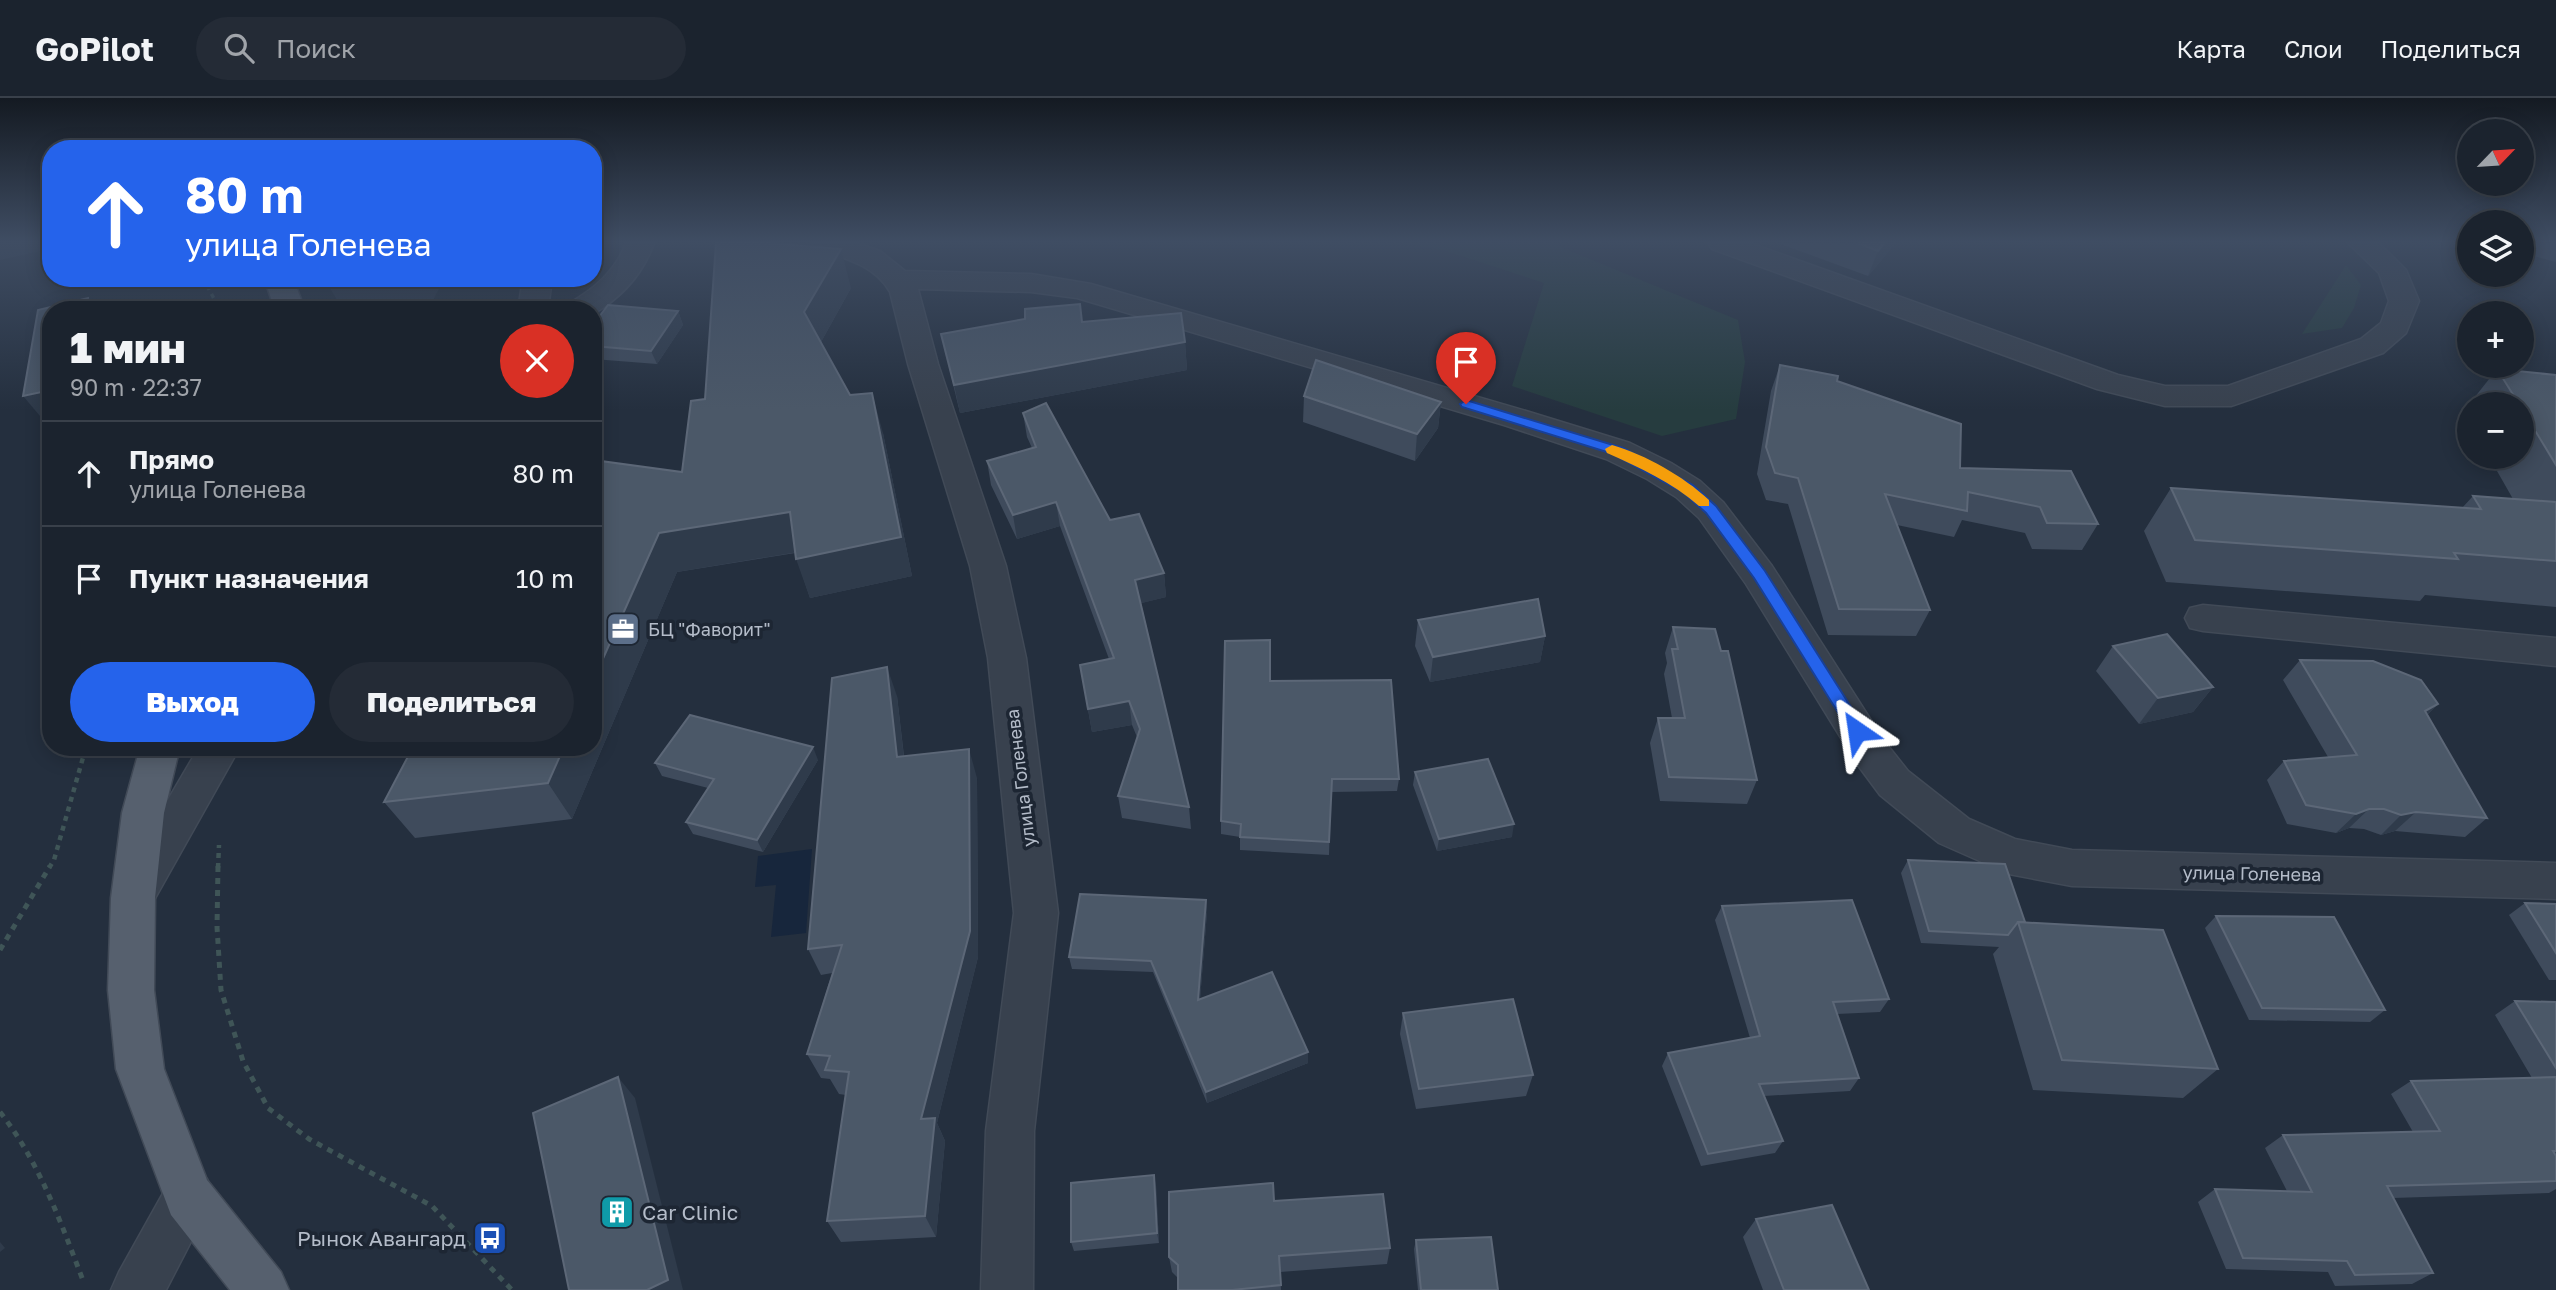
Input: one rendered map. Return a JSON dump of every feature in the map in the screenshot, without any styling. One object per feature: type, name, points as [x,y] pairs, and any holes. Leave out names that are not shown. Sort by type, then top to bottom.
[{"type":"main road","points":[[158,756],[143,813],[133,898],[131,990],[140,1069],[189,1197],[263,1290]]},
{"type":"street","name":"улица Голенева","points":[[907,299],[923,363],[988,566],[1007,658],[1036,913],[1010,1131],[1007,1290]]},
{"type":"street","name":"улица Голенева","points":[[1110,299],[1618,451],[1688,489],[1711,510],[1759,575],[1894,783],[1954,831],[2009,856],[2071,868],[2556,881]]},
{"type":"street","points":[[1876,299],[2108,382],[2165,396],[2231,396],[2372,346],[2395,327],[2403,299]]},
{"type":"street","points":[[2203,618],[2554,659]]},
{"type":"street","points":[[133,898],[214,756]]},
{"type":"street","points":[[136,1290],[189,1197]]},
{"type":"path","points":[[0,950],[54,860],[83,756]]},
{"type":"path","points":[[219,838],[217,927],[221,990],[243,1061],[268,1108],[309,1139],[432,1206],[512,1290]]},
{"type":"path","points":[[0,1112],[17,1132],[51,1202],[88,1290]]},
{"type":"green space","points":[[1539,299],[1686,299],[1738,320],[1745,362],[1736,419],[1662,436],[1512,386]]},
{"type":"green space","points":[[2325,299],[2357,299],[2342,328],[2302,334]]},
{"type":"water","points":[[812,849],[806,933],[771,937],[776,885],[755,887],[758,856]]},
{"type":"building","points":[[712,299],[812,299],[804,312],[850,395],[872,393],[901,537],[796,559],[790,512],[659,533],[602,661],[602,461],[682,472],[691,401],[705,399]]},
{"type":"building","points":[[1080,304],[1082,322],[1181,313],[1185,342],[954,385],[941,334],[1025,319],[1025,309]]},
{"type":"building","points":[[608,305],[678,311],[651,351],[602,347],[602,313]]},
{"type":"building","points":[[42,309],[42,392],[23,396],[38,310]]},
{"type":"building","points":[[1316,360],[1441,402],[1417,434],[1304,396]]},
{"type":"building","points":[[1780,365],[1838,376],[1837,381],[1961,424],[1960,468],[2071,471],[2098,524],[2047,523],[2040,507],[1968,492],[1967,511],[1885,494],[1930,610],[1839,609],[1798,478],[1775,473],[1766,447]]},
{"type":"building","points":[[2534,373],[2556,375],[2556,465],[2534,429],[2534,392],[2511,392],[2503,378],[2534,378]]},
{"type":"building","points":[[1046,403],[1110,520],[1139,514],[1164,573],[1135,580],[1189,807],[1118,796],[1140,729],[1129,701],[1088,709],[1080,665],[1114,658],[1056,502],[1013,515],[987,461],[1036,447],[1023,413]]},
{"type":"building","points":[[2171,488],[2481,509],[2473,496],[2556,502],[2556,561],[2454,553],[2458,559],[2195,540]]},
{"type":"building","points":[[1538,599],[1545,636],[1433,657],[1418,620]]},
{"type":"building","points":[[1673,627],[1715,629],[1721,651],[1728,651],[1757,780],[1669,777],[1658,718],[1685,718],[1672,649],[1678,649]]},
{"type":"building","points":[[2167,634],[2213,687],[2158,698],[2113,646]]},
{"type":"building","points":[[1270,640],[1270,681],[1391,680],[1399,779],[1332,779],[1329,842],[1240,837],[1241,824],[1221,821],[1225,641]]},
{"type":"building","points":[[2300,660],[2373,661],[2421,680],[2438,704],[2425,711],[2487,818],[2416,812],[2401,815],[2384,809],[2369,809],[2356,814],[2306,805],[2284,761],[2357,755]]},
{"type":"building","points":[[887,667],[897,757],[969,749],[970,931],[921,1119],[935,1118],[925,1216],[827,1221],[849,1072],[825,1070],[830,1056],[807,1054],[842,945],[808,949],[832,678]]},
{"type":"building","points":[[690,715],[813,747],[757,840],[686,822],[714,779],[655,763]]},
{"type":"building","points":[[408,756],[560,756],[548,783],[384,802]]},
{"type":"building","points":[[1488,759],[1514,824],[1439,839],[1415,772]]},
{"type":"building","points":[[1908,860],[2005,864],[2025,922],[2018,922],[2008,935],[1929,931]]},
{"type":"building","points":[[1080,894],[1206,900],[1198,1000],[1272,972],[1308,1052],[1206,1092],[1151,961],[1069,957]]},
{"type":"building","points":[[1852,900],[1889,999],[1833,1002],[1859,1078],[1759,1084],[1783,1141],[1708,1154],[1668,1053],[1760,1036],[1722,906]]},
{"type":"building","points":[[2525,903],[2556,904],[2556,953]]},
{"type":"building","points":[[2216,916],[2334,917],[2385,1010],[2262,1008]]},
{"type":"building","points":[[2018,922],[2163,930],[2218,1069],[2062,1060]]},
{"type":"building","points":[[1513,999],[1533,1075],[1419,1089],[1403,1013]]},
{"type":"building","points":[[2515,1001],[2556,1002],[2556,1068]]},
{"type":"building","name":"Car Clinic","points":[[618,1077],[668,1280],[647,1290],[569,1290],[533,1113]]},
{"type":"building","points":[[2556,1077],[2556,1151],[2553,1151],[2556,1156],[2556,1181],[2387,1186],[2433,1273],[2355,1275],[2347,1261],[2243,1258],[2215,1189],[2312,1192],[2283,1135],[2440,1131],[2411,1081]]},
{"type":"building","points":[[1154,1175],[1157,1233],[1071,1242],[1071,1183]]},
{"type":"building","points":[[1273,1183],[1274,1201],[1383,1194],[1390,1248],[1279,1256],[1281,1285],[1232,1290],[1178,1290],[1178,1265],[1169,1257],[1169,1192]]},
{"type":"building","points":[[1832,1205],[1869,1290],[1784,1290],[1756,1219]]},
{"type":"building","points":[[1491,1237],[1498,1290],[1421,1290],[1416,1240]]},
{"type":"slow traffic","points":[[1612,449],[1659,471],[1688,489],[1704,503]]},
{"type":"place","name":"БЦ \"Фаворит\"","points":[[623,629]]},
{"type":"place","name":"Car Clinic","points":[[617,1212]]},
{"type":"place","name":"Рынок Авангард","points":[[490,1238]]},
{"type":"route","points":[[1466,404],[1618,451],[1688,489],[1711,510],[1759,575],[1857,731]]}]
